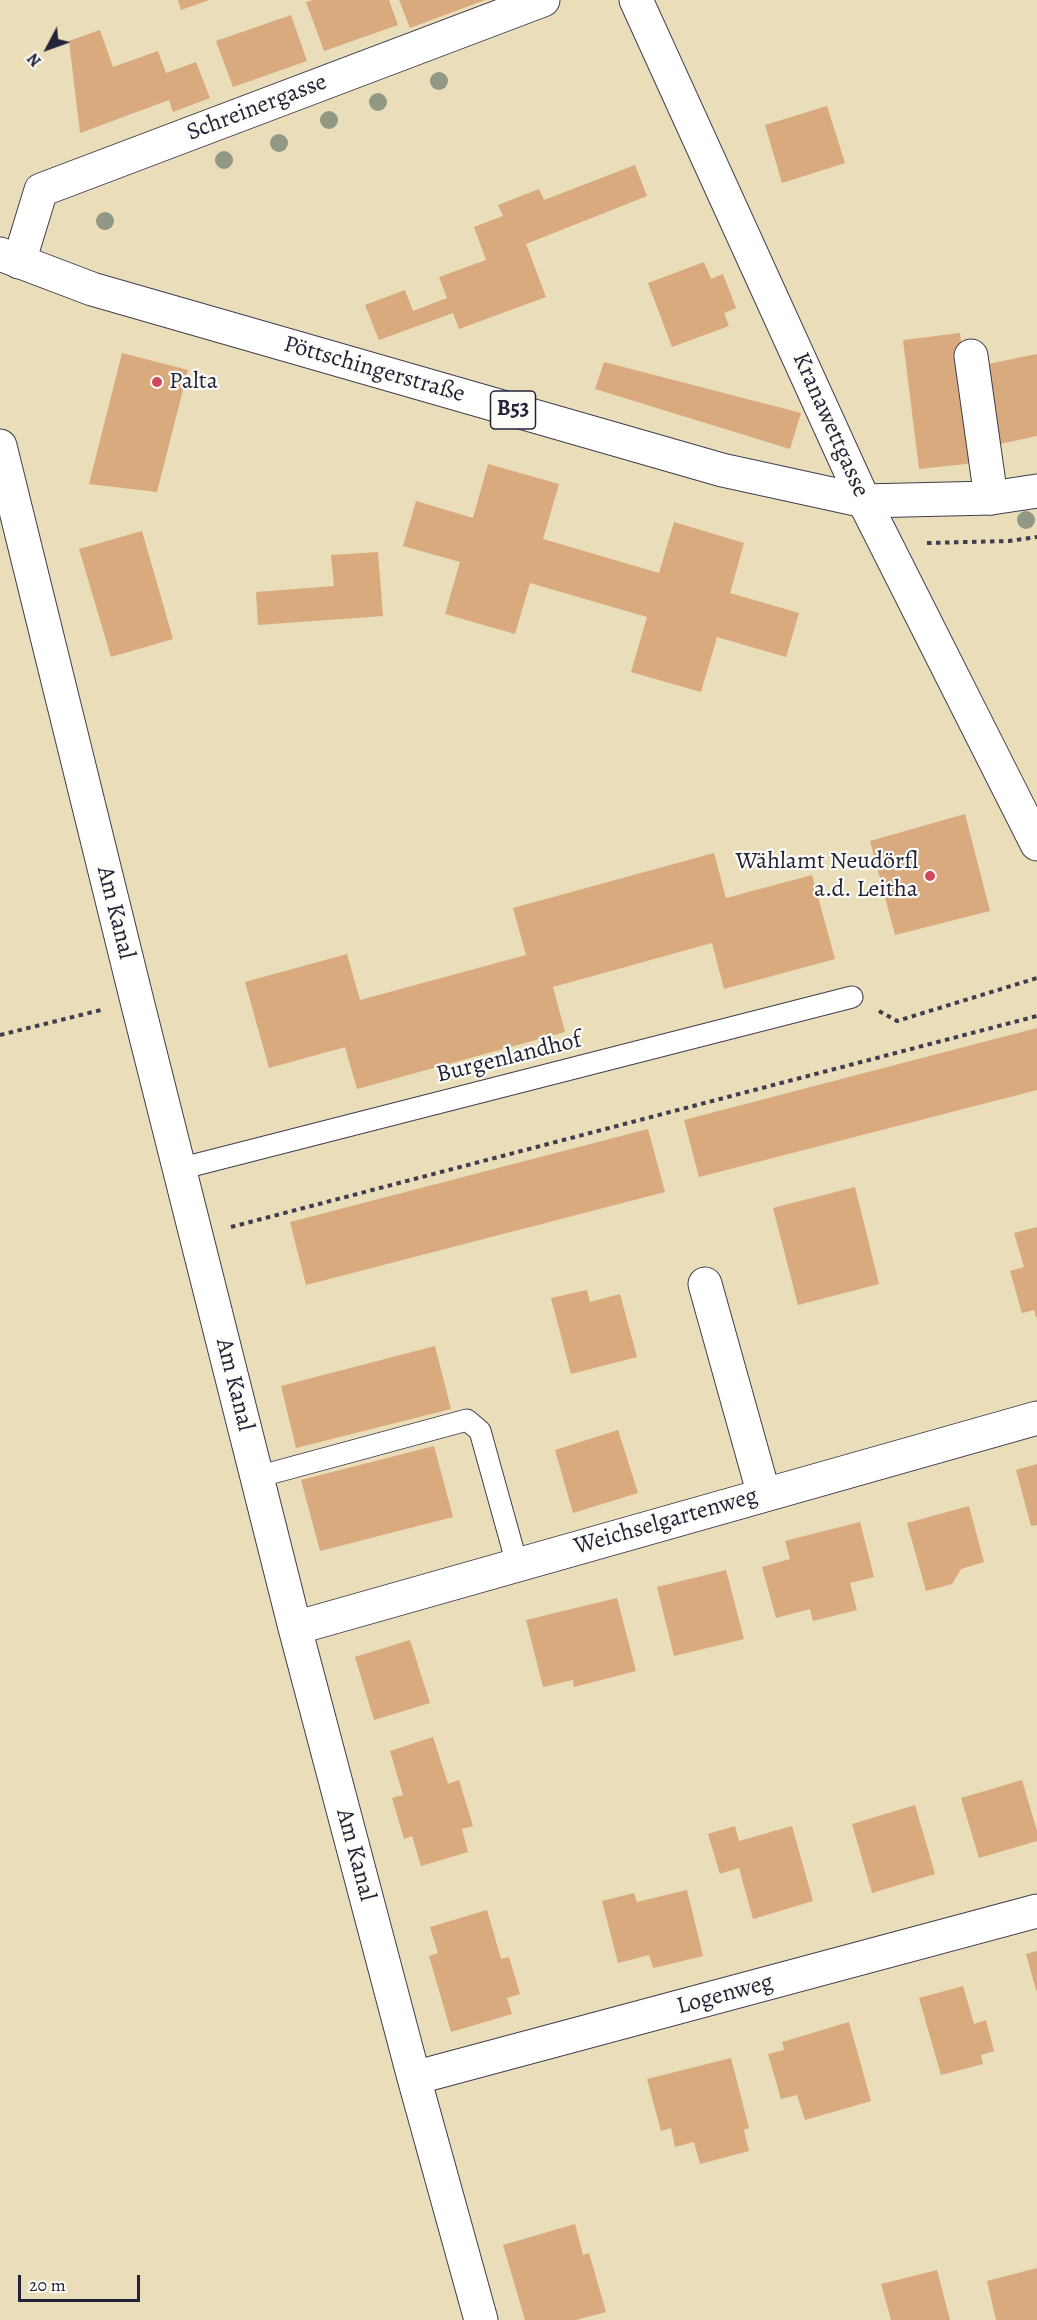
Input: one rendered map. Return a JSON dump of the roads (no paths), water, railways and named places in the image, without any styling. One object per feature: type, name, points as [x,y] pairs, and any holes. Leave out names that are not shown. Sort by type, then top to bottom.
[{"type":"street","name":"Schreinergasse","points":[[9,258],[41,190],[543,0]]},
{"type":"street","name":"Kranawettgasse","points":[[636,0],[864,501],[1037,844]]},
{"type":"street","name":"Pöttschingerstraße","points":[[9,258],[104,292],[722,470],[864,501],[991,498],[1037,491]]},
{"type":"street","points":[[971,356],[991,498]]},
{"type":"street","name":"Am Kanal","points":[[0,446],[295,1628],[414,2078],[481,2320]]},
{"type":"street","points":[[705,1284],[764,1495]]},
{"type":"street","name":"Weichselgartenweg","points":[[295,1628],[1037,1418]]},
{"type":"street","name":"Logenweg","points":[[414,2078],[1037,1911]]},
{"type":"lane","name":"Burgenlandhof","points":[[179,1169],[852,997]]},
{"type":"lane","points":[[257,1477],[467,1420],[480,1431],[517,1564]]},
{"type":"place","name":"Palta","points":[[157,382]]},
{"type":"place","name":"Wählamt Neudörfl a.d. Leitha","points":[[930,876]]}]
